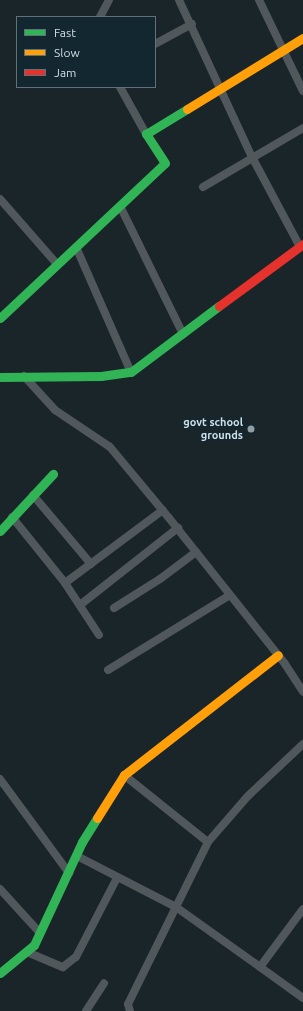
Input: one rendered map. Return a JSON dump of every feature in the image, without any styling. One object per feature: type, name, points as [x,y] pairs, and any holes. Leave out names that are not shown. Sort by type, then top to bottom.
[{"type":"street","points":[[101,16],[109,0]]},
{"type":"street","points":[[0,377],[101,376],[130,372],[301,246],[252,157],[222,87],[179,0]]},
{"type":"street","points":[[259,0],[282,51],[303,91]]},
{"type":"street","points":[[156,43],[192,24]]},
{"type":"street","points":[[146,134],[303,38]]},
{"type":"street","points":[[0,318],[56,263],[76,247],[165,163],[146,134],[121,88]]},
{"type":"street","points":[[203,187],[303,128]]},
{"type":"street","points":[[0,199],[56,263]]},
{"type":"street","points":[[120,206],[183,334]]},
{"type":"street","points":[[76,247],[130,372]]},
{"type":"street","points":[[24,376],[54,410],[110,447],[178,528],[302,687]]},
{"type":"street","points":[[0,531],[54,474]]},
{"type":"street","points":[[33,495],[91,564]]},
{"type":"street","points":[[65,583],[163,510]]},
{"type":"street","points":[[12,517],[65,583],[99,635]]},
{"type":"street","points":[[80,605],[178,528]]},
{"type":"street","points":[[114,608],[196,552]]},
{"type":"street","points":[[108,670],[230,595]]},
{"type":"street","points":[[0,973],[34,946],[77,856],[124,775],[278,656]]},
{"type":"street","points":[[130,1011],[128,1004],[208,842],[248,796],[303,744]]},
{"type":"street","points":[[124,775],[208,842]]},
{"type":"street","points":[[0,779],[69,873]]},
{"type":"street","points":[[77,856],[117,878],[176,907],[303,998]]},
{"type":"street","points":[[27,952],[63,967],[76,957],[117,878]]},
{"type":"street","points":[[0,889],[40,933]]},
{"type":"street","points":[[260,967],[303,909]]},
{"type":"street","points":[[86,1011],[104,982]]},
{"type":"traffic: fast","points":[[0,318],[165,163],[146,134],[187,109]]},
{"type":"traffic: fast","points":[[0,377],[101,376],[131,372],[219,306]]},
{"type":"traffic: fast","points":[[0,531],[53,474]]},
{"type":"traffic: fast","points":[[0,973],[34,945],[82,842],[97,818]]},
{"type":"traffic: slow","points":[[187,109],[303,38]]},
{"type":"traffic: slow","points":[[97,818],[124,775],[278,655]]},
{"type":"traffic: jam","points":[[219,306],[303,244]]},
{"type":"place","name":"govt school grounds","points":[[251,429]]}]
